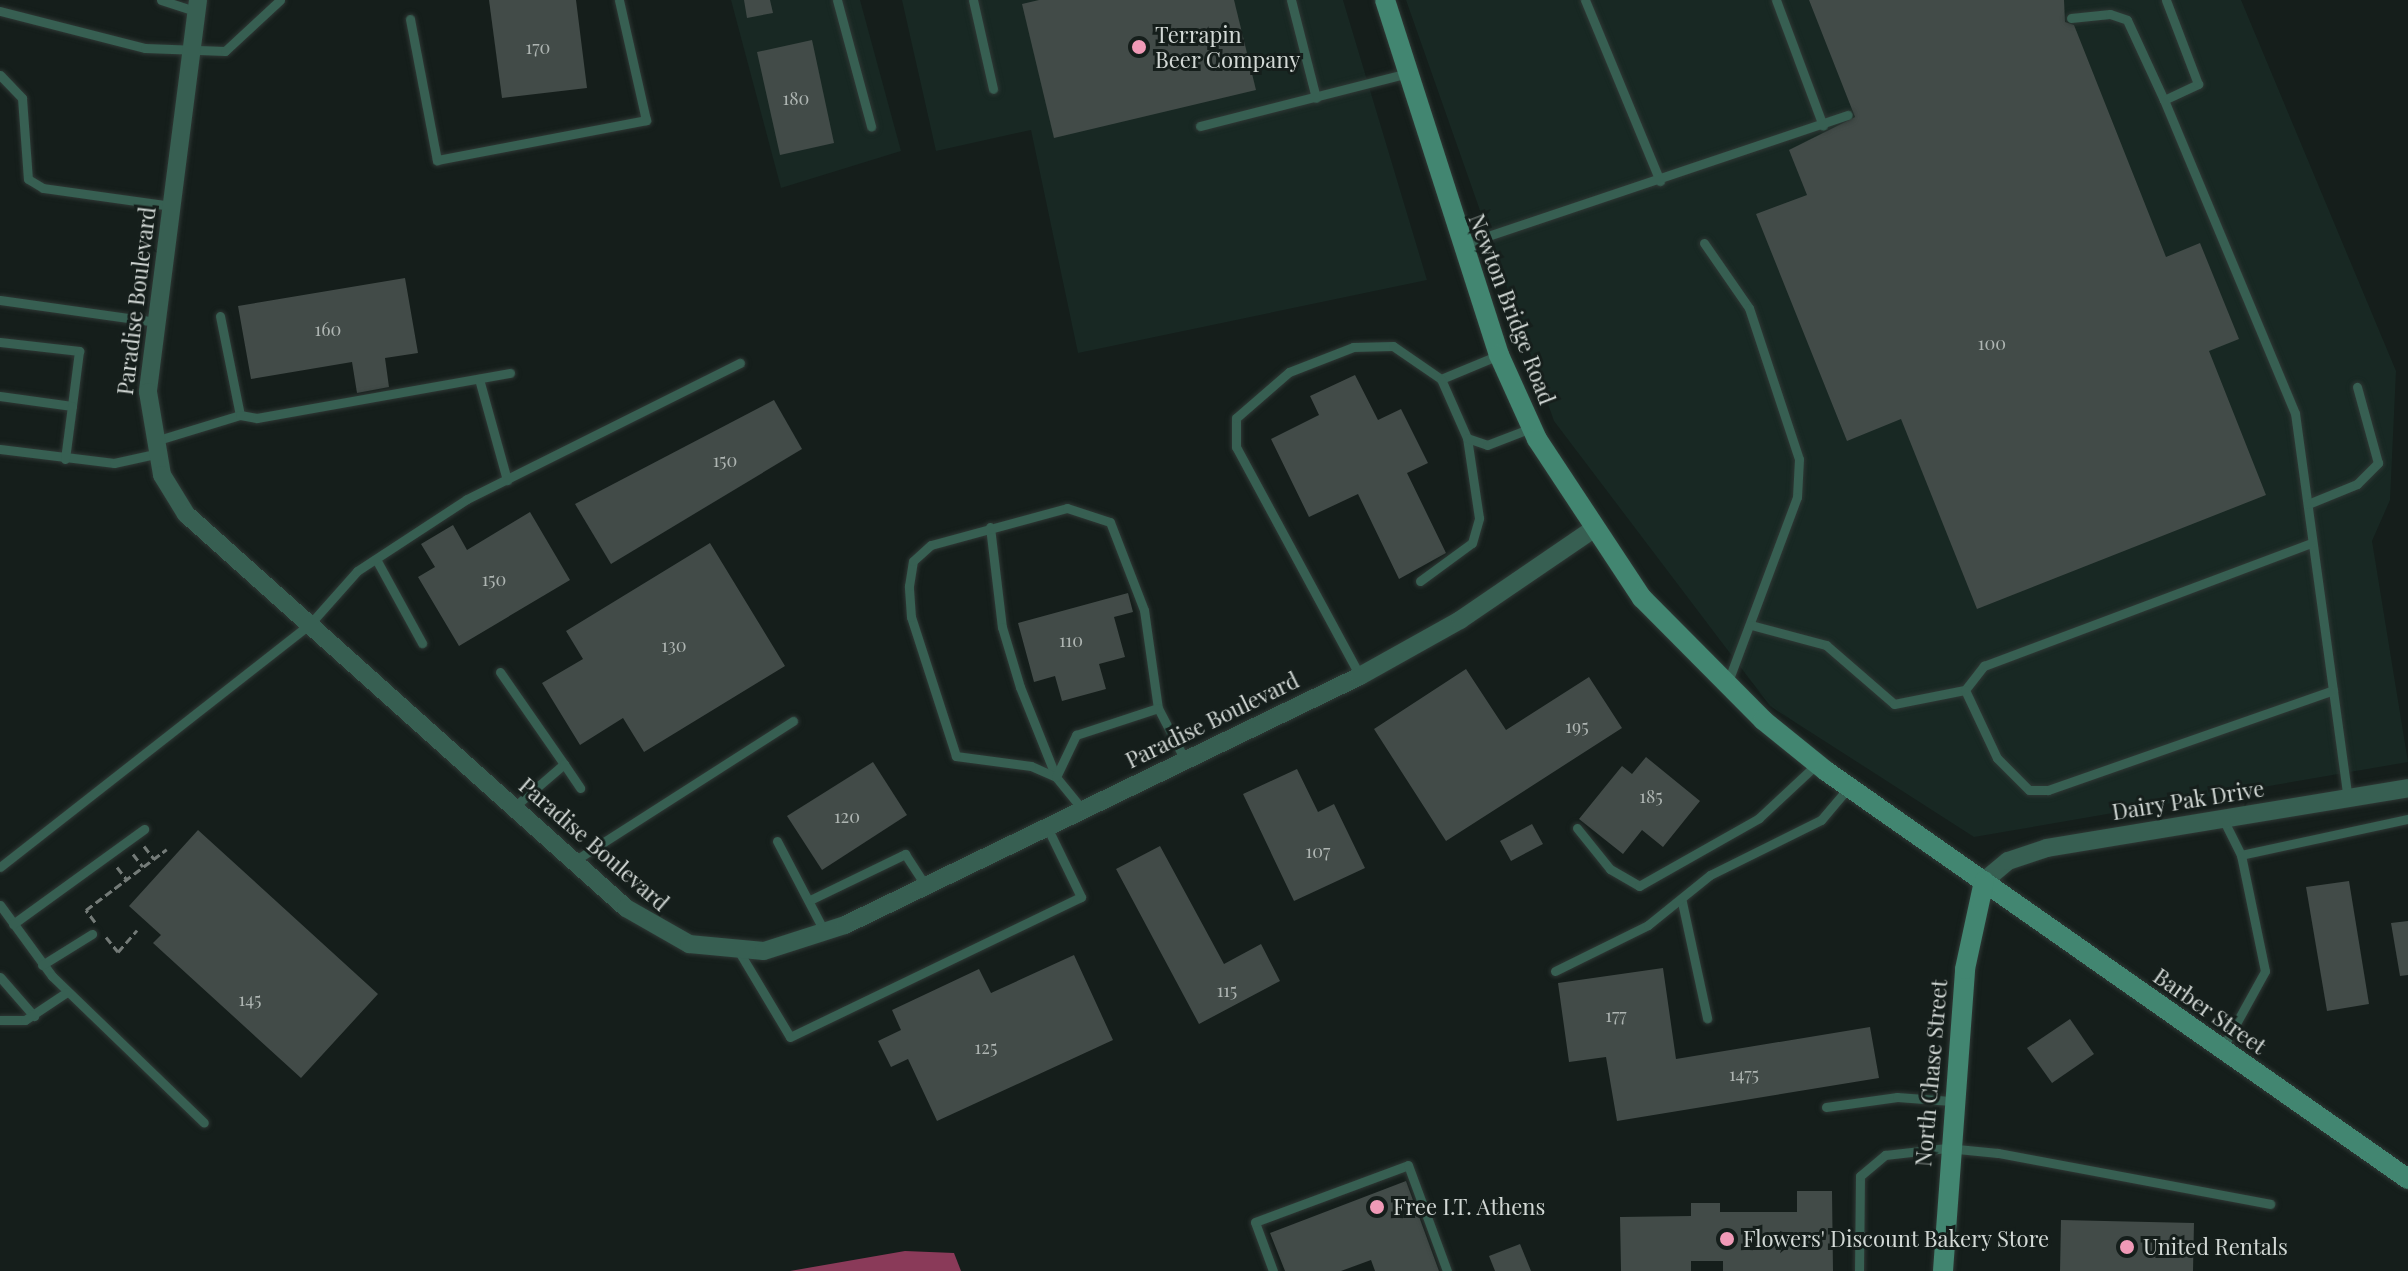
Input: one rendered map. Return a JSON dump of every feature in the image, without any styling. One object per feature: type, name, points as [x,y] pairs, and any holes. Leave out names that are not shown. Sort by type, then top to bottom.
[{"type":"main road","name":"Newton Bridge Road","points":[[1385,0],[1460,245],[1499,355],[1532,428],[1592,530],[1642,598],[1726,686],[1817,764],[1984,881]]},
{"type":"main road","name":"Barber Street","points":[[1984,881],[2408,1179]]},
{"type":"main road","name":"North Chase Street","points":[[1943,1271],[1951,1101],[1970,925],[1984,881]]},
{"type":"street","name":"Paradise Boulevard","points":[[197,6],[148,392],[153,448],[186,514],[574,861],[656,930],[689,944],[738,950],[825,933],[1360,676],[1460,620],[1592,530]]},
{"type":"street","name":"Dairy Pak Drive","points":[[1984,881],[2008,861],[2047,848],[2408,789]]},
{"type":"lane","points":[[161,0],[197,6]]},
{"type":"lane","points":[[0,11],[58,31],[191,52],[225,51],[241,42],[280,0]]},
{"type":"lane","points":[[410,19],[437,160],[646,120],[619,0]]},
{"type":"lane","points":[[837,0],[871,126]]},
{"type":"lane","points":[[973,0],[993,89]]},
{"type":"lane","points":[[1291,0],[1316,98]]},
{"type":"lane","points":[[1585,0],[1660,181]]},
{"type":"lane","points":[[1776,0],[1823,126]]},
{"type":"lane","points":[[2164,100],[2198,84],[2166,0]]},
{"type":"lane","points":[[2071,18],[2110,14],[2127,20],[2164,100],[2295,413],[2348,798]]},
{"type":"lane","points":[[1200,126],[1408,73]]},
{"type":"lane","points":[[0,75],[22,98],[28,179],[43,188],[171,206]]},
{"type":"lane","points":[[1460,245],[1660,181],[1848,115]]},
{"type":"lane","points":[[1704,243],[1749,308],[1799,459],[1797,497],[1726,686]]},
{"type":"lane","points":[[0,300],[156,322]]},
{"type":"lane","points":[[220,316],[240,415]]},
{"type":"lane","points":[[0,342],[79,351],[65,459]]},
{"type":"lane","points":[[1360,676],[1236,447],[1236,418],[1289,372],[1353,347],[1393,346],[1441,379],[1467,438],[1479,518],[1472,543],[1420,581]]},
{"type":"lane","points":[[1441,379],[1499,355]]},
{"type":"lane","points":[[0,867],[310,624],[376,559],[507,480],[740,363]]},
{"type":"lane","points":[[0,449],[114,463],[240,415],[257,418],[510,373]]},
{"type":"lane","points":[[479,379],[507,480]]},
{"type":"lane","points":[[2308,504],[2357,484],[2378,463],[2357,387]]},
{"type":"lane","points":[[0,396],[72,406]]},
{"type":"lane","points":[[1467,438],[1487,445],[1532,428]]},
{"type":"lane","points":[[1056,777],[1031,766],[956,756],[911,617],[913,561],[931,545],[1067,508],[1110,522],[1144,610],[1158,708],[1185,760]]},
{"type":"lane","points":[[990,527],[1002,627],[1056,777],[1083,810]]},
{"type":"lane","points":[[1751,625],[1826,645],[1894,704],[1965,690],[1984,666],[2311,543]]},
{"type":"lane","points":[[376,559],[422,643]]},
{"type":"lane","points":[[500,672],[580,788]]},
{"type":"lane","points":[[1965,690],[1997,758],[2029,790],[2048,790],[2333,690]]},
{"type":"lane","points":[[1056,777],[1076,735],[1158,708]]},
{"type":"lane","points":[[574,861],[793,721]]},
{"type":"lane","points":[[514,807],[564,764]]},
{"type":"lane","points":[[1577,828],[1610,869],[1639,886],[1759,818],[1817,764]]},
{"type":"lane","points":[[1555,971],[1682,902],[1710,875],[1821,820],[1849,787]]},
{"type":"lane","points":[[2222,1049],[2265,971],[2241,855],[2223,819]]},
{"type":"lane","points":[[2241,855],[2408,819]]},
{"type":"lane","points":[[738,950],[790,1037],[1081,897],[1047,827]]},
{"type":"lane","points":[[13,924],[144,829]]},
{"type":"lane","points":[[777,841],[825,933]]},
{"type":"lane","points":[[810,900],[905,854],[926,886]]},
{"type":"lane","points":[[1682,902],[1707,1018]]},
{"type":"lane","points":[[0,905],[42,965],[67,992],[204,1123]]},
{"type":"lane","points":[[42,965],[92,934]]},
{"type":"lane","points":[[0,977],[34,1016]]},
{"type":"lane","points":[[0,1020],[34,1016],[67,992]]},
{"type":"lane","points":[[1826,1107],[1897,1097],[1951,1101]]},
{"type":"lane","points":[[1859,1271],[1860,1176],[1885,1155],[1947,1148],[2270,1204]]},
{"type":"lane","points":[[1273,1271],[1255,1222],[1408,1165],[1447,1271]]},
{"type":"path","points":[[137,930],[118,952],[86,910],[167,849]]},
{"type":"path","points":[[108,856],[127,880]]},
{"type":"shaded area","points":[[731,0],[860,0],[901,151],[781,188]]},
{"type":"shaded area","points":[[902,0],[1343,0],[1427,280],[1078,353],[1031,130],[936,151]]},
{"type":"shaded area","points":[[1406,0],[2241,0],[2396,371],[2390,500],[2372,541],[2408,762],[1974,837],[1770,706],[1554,421]]},
{"type":"shaded area","points":[[905,1251],[954,1253],[961,1271],[790,1271]]},
{"type":"building","points":[[489,0],[576,0],[587,88],[502,98]]},
{"type":"building","points":[[744,0],[770,0],[773,13],[747,18]]},
{"type":"building","name":"Terrapin Beer Company","points":[[1039,0],[1234,0],[1256,90],[1054,138],[1022,4]]},
{"type":"building","points":[[1809,0],[2064,0],[2065,22],[2074,25],[2166,257],[2200,243],[2239,339],[2209,351],[2266,495],[1977,609],[1901,419],[1847,441],[1756,214],[1807,195],[1789,150],[1855,117]]},
{"type":"building","points":[[812,40],[834,143],[780,155],[757,52]]},
{"type":"building","points":[[405,278],[418,353],[385,358],[389,387],[357,393],[352,362],[251,379],[238,306]]},
{"type":"building","points":[[1355,375],[1378,420],[1401,409],[1428,463],[1407,473],[1446,553],[1399,579],[1358,494],[1309,517],[1271,439],[1319,415],[1310,396]]},
{"type":"building","points":[[774,400],[802,449],[611,564],[575,504]]},
{"type":"building","points":[[530,512],[570,580],[459,646],[418,577],[435,567],[421,544],[453,525],[467,550]]},
{"type":"building","points":[[710,543],[785,666],[644,752],[623,718],[580,745],[542,683],[583,659],[566,631]]},
{"type":"building","points":[[1128,593],[1133,612],[1114,617],[1125,657],[1099,664],[1106,689],[1062,701],[1055,676],[1034,682],[1018,623]]},
{"type":"building","points":[[1466,669],[1506,730],[1589,677],[1622,728],[1446,841],[1374,729]]},
{"type":"building","points":[[1646,757],[1700,801],[1663,847],[1642,830],[1623,854],[1579,819],[1622,766],[1632,774]]},
{"type":"building","points":[[873,762],[907,815],[822,870],[787,816]]},
{"type":"building","points":[[1297,769],[1318,812],[1334,804],[1365,868],[1294,901],[1243,794]]},
{"type":"building","points":[[1532,824],[1543,844],[1511,861],[1500,841]]},
{"type":"building","points":[[198,830],[378,994],[301,1078],[153,943],[161,935],[129,906]]},
{"type":"building","points":[[1160,846],[1224,964],[1261,944],[1280,981],[1199,1024],[1116,869]]},
{"type":"building","points":[[2349,881],[2369,1004],[2327,1011],[2306,887]]},
{"type":"building","points":[[2408,921],[2408,975],[2400,976],[2391,923]]},
{"type":"building","points":[[1074,955],[1113,1040],[937,1121],[908,1059],[891,1067],[878,1041],[901,1030],[892,1010],[979,969],[991,993]]},
{"type":"building","points":[[1663,968],[1676,1059],[1870,1027],[1879,1078],[1617,1121],[1606,1057],[1569,1062],[1558,983]]},
{"type":"building","points":[[2070,1019],[2094,1054],[2052,1083],[2027,1048]]},
{"type":"building","name":"Free I.T. Athens","points":[[1406,1181],[1439,1271],[1375,1271],[1371,1260],[1341,1271],[1285,1271],[1270,1233]]},
{"type":"building","name":"Flowers' Discount Bakery Store","points":[[1797,1191],[1832,1191],[1833,1271],[1723,1271],[1723,1261],[1691,1261],[1691,1271],[1621,1271],[1620,1217],[1691,1216],[1691,1203],[1720,1203],[1720,1212],[1797,1212]]},
{"type":"building","name":"United Rentals","points":[[2061,1220],[2194,1223],[2193,1271],[2060,1271]]},
{"type":"building","points":[[1520,1244],[1531,1271],[1495,1271],[1489,1256]]},
{"type":"place","name":"Terrapin Beer Company","points":[[1139,47]]},
{"type":"place","name":"Free I.T. Athens","points":[[1377,1207]]},
{"type":"place","name":"Flowers' Discount Bakery Store","points":[[1727,1239]]},
{"type":"place","name":"United Rentals","points":[[2127,1247]]}]
